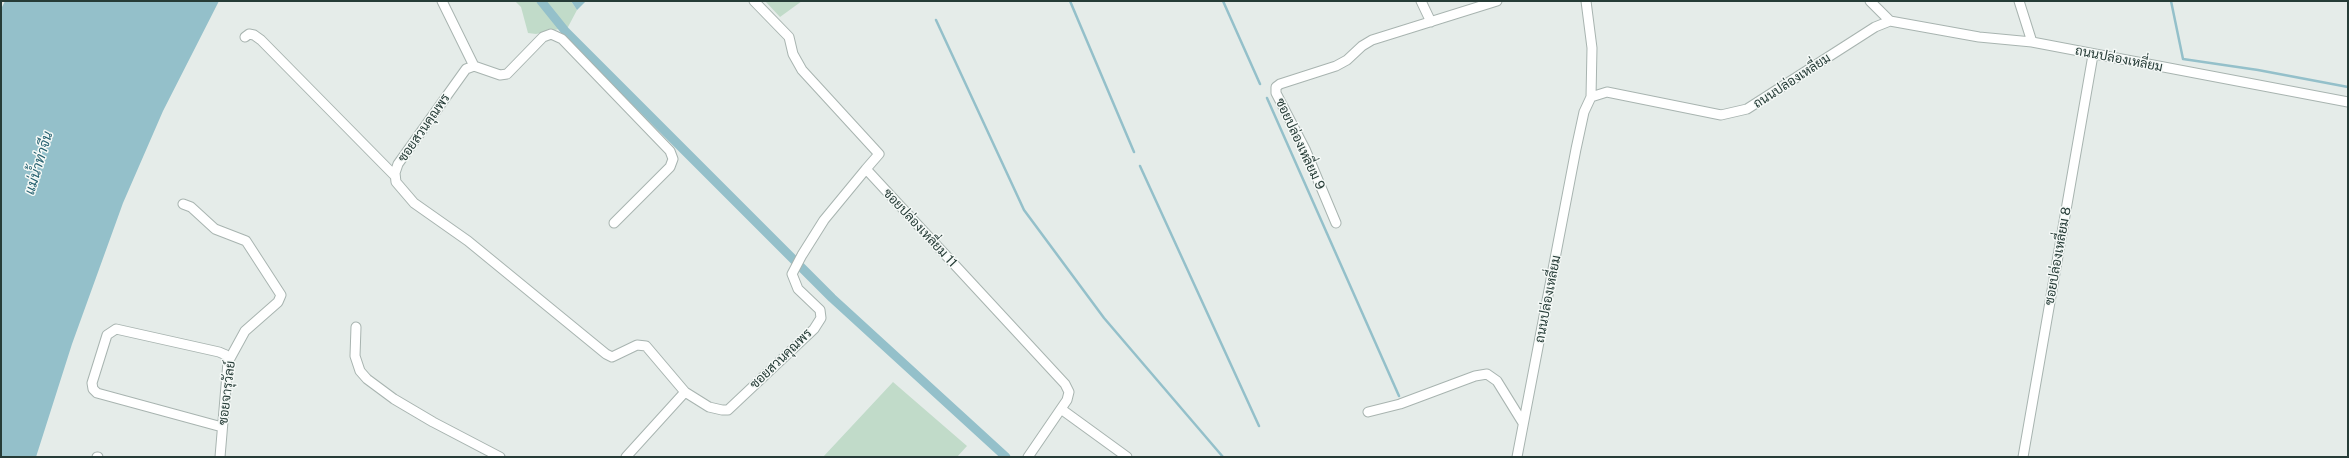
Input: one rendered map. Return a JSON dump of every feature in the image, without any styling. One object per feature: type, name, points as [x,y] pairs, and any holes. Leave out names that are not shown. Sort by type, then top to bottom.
[{"type":"street","points":[[442,1],[474,66],[500,74],[507,74],[543,37],[551,34],[562,39],[670,151],[673,159],[670,167],[614,223]]},
{"type":"street","points":[[754,1],[789,37],[793,54],[802,70],[879,154],[866,169]]},
{"type":"street","points":[[1421,1],[1431,22]]},
{"type":"street","name":"ซอยปล่องเหลี่ยม 9","points":[[1336,222],[1305,149],[1276,93],[1276,86],[1336,66],[1347,60],[1362,46],[1372,40],[1497,1]]},
{"type":"street","points":[[1586,1],[1592,48],[1591,97]]},
{"type":"street","points":[[1870,1],[1890,21]]},
{"type":"street","points":[[2019,1],[2032,42]]},
{"type":"street","name":"ถนนปล่องเหลี่ยม","points":[[1517,457],[1576,149],[1584,112],[1591,97],[1607,92],[1720,115],[1747,109],[1875,27],[1890,21],[1972,36],[2032,42],[2093,55],[2348,102]]},
{"type":"street","points":[[245,37],[249,34],[254,35],[261,40],[395,176]]},
{"type":"street","name":"ซอยปล่องเหลี่ยม 8","points":[[2023,457],[2093,55]]},
{"type":"street","name":"ซอยสวนคุณพร","points":[[474,66],[466,69],[398,164],[395,176],[396,182],[414,204],[468,241],[606,354],[612,357],[637,345],[646,346],[685,392],[709,407],[728,410],[814,329],[821,318],[820,310],[798,289],[792,274],[824,220],[866,169]]},
{"type":"street","name":"ซอยปล่องเหลี่ยม 11","points":[[866,169],[1065,384],[1069,392],[1061,409],[1028,457]]},
{"type":"street","name":"ซอยจารุวัลย์","points":[[183,204],[191,207],[215,229],[246,241],[281,295],[278,302],[245,331],[228,362],[220,457]]},
{"type":"street","points":[[356,327],[354,356],[360,371],[367,379],[394,399],[500,457]]},
{"type":"street","points":[[222,427],[96,393],[93,389],[92,383],[107,335],[110,331],[116,329],[219,352],[226,355],[228,362]]},
{"type":"street","points":[[1368,412],[1393,406],[1475,376],[1487,374],[1497,381],[1523,423]]},
{"type":"street","points":[[626,457],[685,392]]},
{"type":"street","points":[[1061,409],[1127,457]]},
{"type":"green space","points":[[515,1],[571,1],[577,10],[568,27],[536,34],[528,33],[521,7]]},
{"type":"green space","points":[[765,1],[802,1],[780,17]]},
{"type":"green space","points":[[893,382],[967,446],[957,457],[823,457]]},
{"type":"water","name":"แม่น้ำท่าจีน","points":[[5,1],[219,1],[163,111],[123,203],[72,344],[36,457],[1,457],[1,9]]},
{"type":"water","points":[[571,1],[586,1],[577,10]]},
{"type":"waterway","points":[[541,1],[566,32],[832,298],[1006,457]]},
{"type":"waterway","points":[[1070,1],[1134,152]]},
{"type":"waterway","points":[[1223,1],[1260,84]]},
{"type":"waterway","points":[[2171,1],[2183,59],[2258,70],[2348,87]]},
{"type":"waterway","points":[[936,20],[1024,210],[1104,318],[1223,457]]},
{"type":"waterway","points":[[1267,98],[1399,396]]},
{"type":"waterway","points":[[1140,166],[1259,426]]}]
